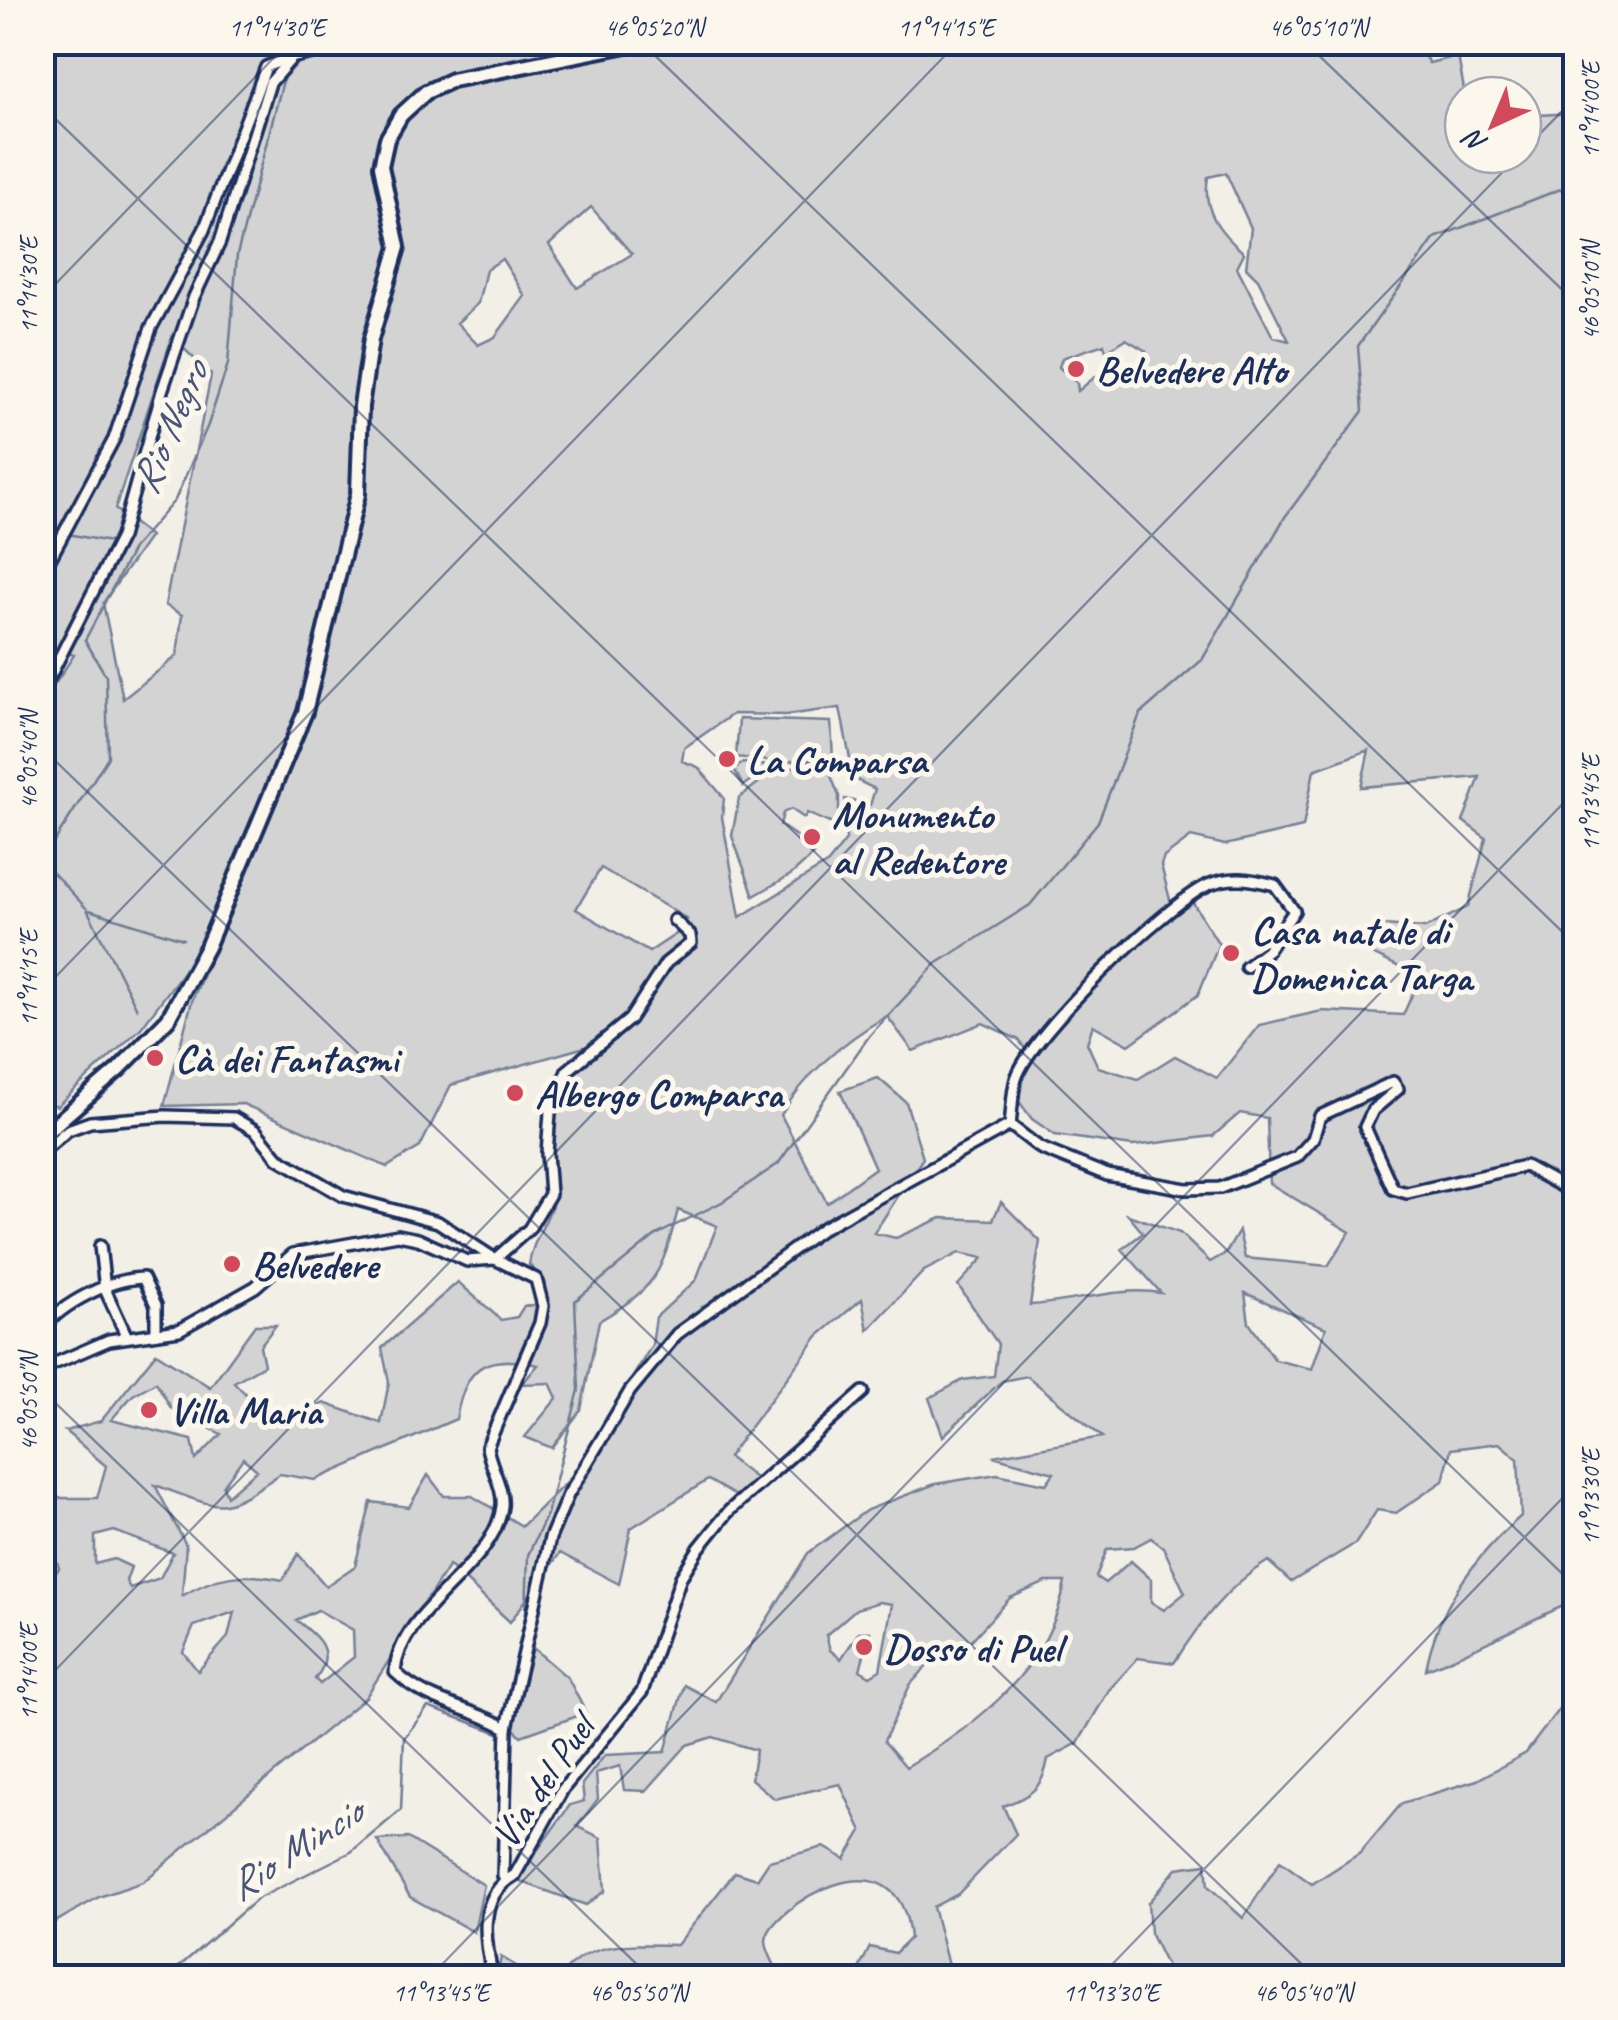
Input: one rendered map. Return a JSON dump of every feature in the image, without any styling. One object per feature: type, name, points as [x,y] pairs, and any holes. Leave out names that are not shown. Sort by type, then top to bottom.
[{"type":"main road","points":[[42,1136],[119,1069],[168,1019],[207,947],[305,712],[358,494],[361,406],[371,339],[398,247],[381,166],[387,139],[401,115],[426,92],[452,80],[642,42]]},
{"type":"street","points":[[42,574],[114,439],[151,328],[204,230],[266,67],[296,53],[310,54],[360,42]]},
{"type":"street","points":[[42,692],[121,537],[162,391],[194,297],[220,242],[270,83],[296,53]]},
{"type":"street","points":[[1010,1125],[1016,1078],[1042,1034],[1077,995],[1210,884],[1240,878],[1275,885],[1294,911],[1267,951],[1246,966]]},
{"type":"street","points":[[42,1369],[109,1340],[179,1330],[219,1311],[293,1254],[398,1236],[418,1239],[467,1261],[495,1259],[529,1230],[550,1194],[546,1154],[550,1112],[566,1071],[630,1018],[666,963],[691,943],[690,935],[674,920]]},
{"type":"street","points":[[1010,1125],[1040,1148],[1107,1175],[1186,1188],[1226,1187],[1297,1157],[1313,1139],[1320,1116],[1393,1082],[1398,1088],[1373,1110],[1366,1127],[1393,1189],[1407,1193],[1496,1169],[1525,1166],[1576,1194]]},
{"type":"street","points":[[42,1152],[68,1130],[90,1122],[165,1116],[234,1118],[256,1131],[278,1158],[343,1196],[438,1222],[495,1259]]},
{"type":"street","points":[[507,1728],[550,1538],[568,1495],[630,1391],[678,1334],[823,1228],[1010,1125]]},
{"type":"street","points":[[100,1246],[105,1290],[127,1337]]},
{"type":"street","name":"Via del Puel","points":[[495,1259],[536,1279],[544,1306],[487,1447],[502,1508],[489,1536],[412,1631],[396,1658],[395,1672],[410,1687],[438,1702],[507,1728],[503,1876],[506,1880],[515,1876],[562,1789],[642,1692],[681,1577],[699,1548],[728,1511],[863,1392]]},
{"type":"street","points":[[42,1329],[84,1297],[121,1279],[142,1278],[159,1317],[156,1333]]},
{"type":"street","points":[[493,1978],[484,1938],[487,1911],[506,1880]]},
{"type":"shaded area","points":[[1415,42],[1429,63],[1458,56],[1461,75],[1443,75],[1443,175],[1543,175],[1543,115],[1571,113],[1564,43],[1575,43],[1575,1601],[1426,1669],[1439,1625],[1460,1585],[1488,1548],[1521,1516],[1518,1459],[1499,1443],[1451,1449],[1443,1481],[1396,1513],[1377,1510],[1356,1543],[1291,1582],[1268,1561],[1215,1607],[1174,1663],[1138,1658],[1109,1690],[1078,1743],[1048,1759],[1043,1778],[1033,1790],[1003,1806],[1016,1834],[958,1894],[933,1907],[951,1977],[842,1977],[857,1973],[870,1947],[895,1953],[910,1938],[901,1904],[883,1886],[860,1880],[809,1896],[772,1927],[766,1945],[781,1977],[559,1978],[570,1966],[597,1951],[628,1945],[677,1945],[735,1872],[757,1879],[769,1861],[824,1847],[845,1859],[862,1831],[840,1784],[775,1799],[751,1779],[756,1750],[713,1737],[687,1745],[646,1791],[624,1790],[620,1766],[596,1773],[598,1799],[577,1826],[601,1838],[605,1891],[586,1905],[516,1880],[570,1805],[584,1801],[582,1784],[605,1755],[665,1752],[684,1685],[716,1702],[808,1553],[867,1510],[935,1484],[997,1474],[1046,1484],[1054,1473],[993,1456],[1102,1437],[1027,1376],[1002,1381],[943,1436],[929,1398],[963,1380],[994,1376],[998,1344],[958,1285],[983,1258],[959,1253],[924,1271],[868,1330],[862,1299],[818,1336],[728,1457],[759,1481],[736,1496],[708,1480],[631,1528],[619,1584],[560,1553],[510,1622],[449,1565],[366,1697],[143,1882],[99,1897],[43,1929],[43,1739],[53,1733],[43,1702],[42,1593],[59,1568],[53,1549],[58,1537],[43,1533],[43,1498],[97,1498],[106,1466],[65,1431],[101,1421],[156,1353],[210,1387],[255,1325],[276,1325],[260,1346],[264,1365],[234,1382],[265,1410],[284,1416],[324,1403],[381,1423],[389,1382],[382,1348],[458,1282],[501,1320],[517,1317],[524,1306],[546,1304],[544,1279],[529,1265],[554,1199],[552,1144],[556,1112],[585,1047],[451,1085],[420,1147],[387,1167],[243,1104],[164,1106],[192,1001],[311,714],[364,495],[367,406],[377,340],[404,248],[387,166],[393,142],[406,119],[430,97],[454,86],[668,43]],"holes":[[[1226,173],[1251,228],[1246,267],[1258,279],[1289,341],[1273,337],[1237,267],[1244,253],[1214,219],[1208,177]],[[591,207],[632,254],[577,288],[549,245]],[[502,259],[525,296],[495,337],[478,345],[457,323],[478,303],[486,270]],[[1126,339],[1146,351],[1129,377],[1096,376],[1078,391],[1077,383],[1059,367],[1062,358],[1104,344],[1106,351]],[[840,708],[854,779],[875,789],[870,805],[845,799],[846,840],[828,863],[740,917],[722,817],[724,798],[698,767],[682,761],[684,748],[733,714],[786,715]],[[1369,750],[1361,787],[1480,777],[1463,821],[1486,838],[1468,907],[1425,928],[1384,925],[1360,948],[1420,977],[1403,1015],[1322,1011],[1259,1025],[1217,1078],[1175,1056],[1138,1079],[1098,1067],[1087,1043],[1093,1025],[1129,1045],[1198,995],[1219,944],[1193,903],[1174,915],[1161,865],[1164,857],[1191,837],[1225,845],[1303,827],[1314,770]],[[601,868],[687,919],[679,932],[649,952],[576,909]],[[887,1016],[913,1051],[983,1023],[1019,1040],[1025,1049],[1009,1088],[1032,1119],[1055,1135],[1133,1146],[1213,1136],[1240,1113],[1267,1118],[1269,1183],[1350,1232],[1328,1266],[1245,1258],[1239,1231],[1226,1253],[1210,1262],[1180,1233],[1128,1215],[1143,1233],[1122,1249],[1161,1293],[1113,1293],[1030,1305],[1040,1241],[1001,1202],[993,1220],[941,1218],[896,1238],[874,1233],[923,1158],[906,1102],[878,1078],[840,1091],[875,1168],[827,1203],[781,1115],[814,1072]],[[678,1210],[717,1226],[696,1280],[656,1317],[652,1345],[574,1475],[522,1526],[472,1496],[444,1496],[428,1475],[409,1507],[371,1502],[355,1566],[326,1586],[298,1554],[283,1580],[231,1577],[182,1596],[186,1545],[155,1485],[220,1505],[244,1497],[280,1474],[315,1480],[456,1419],[472,1375],[491,1363],[504,1361],[538,1365],[522,1384],[550,1383],[557,1398],[525,1437],[552,1448],[581,1410],[599,1321],[645,1287],[667,1249]],[[1245,1293],[1326,1328],[1312,1369],[1275,1360],[1249,1323]],[[156,1382],[171,1408],[221,1434],[196,1460],[192,1440],[111,1420],[133,1395]],[[243,1458],[257,1470],[227,1496],[223,1486]],[[114,1531],[173,1553],[160,1578],[130,1588],[126,1581],[131,1567],[114,1559],[95,1564],[95,1536]],[[1151,1538],[1163,1547],[1185,1593],[1164,1610],[1151,1602],[1151,1579],[1131,1561],[1105,1583],[1096,1577],[1107,1549],[1134,1547]],[[1046,1582],[1065,1582],[1044,1641],[1007,1691],[959,1732],[906,1767],[884,1741],[910,1685],[929,1664],[968,1644],[1010,1598]],[[879,1602],[892,1604],[880,1670],[870,1676],[860,1670],[870,1632],[859,1632],[841,1659],[830,1650],[826,1635],[856,1609]],[[318,1610],[353,1630],[354,1657],[320,1684],[315,1679],[324,1653],[311,1632],[296,1620]],[[234,1612],[228,1637],[198,1671],[183,1652],[194,1626]]]},
{"type":"shaded area","points":[[43,43],[613,43],[450,74],[423,87],[396,111],[381,137],[374,166],[391,247],[365,337],[355,405],[351,493],[299,710],[195,956],[141,1028],[57,1106],[42,1100],[42,704],[74,655],[49,647],[43,669]],"holes":[[[172,337],[211,375],[165,605],[182,615],[177,656],[123,699],[103,603],[150,536],[115,509]]]},
{"type":"shaded area","points":[[739,719],[831,722],[833,759],[777,762],[736,757]]},
{"type":"shaded area","points":[[743,763],[769,766],[743,786],[734,769]]},
{"type":"shaded area","points":[[815,766],[829,771],[839,796],[839,827],[807,813],[804,818],[791,809],[783,813],[780,825],[809,845],[806,850],[813,855],[792,874],[754,896],[732,836],[739,798],[776,769]]},
{"type":"shaded area","points":[[533,1648],[568,1678],[586,1713],[521,1736],[512,1727]]},
{"type":"shaded area","points":[[1575,1687],[1575,1977],[1172,1977],[1150,1933],[1148,1903],[1177,1868],[1206,1864],[1208,1886],[1243,1918],[1280,1861],[1312,1884],[1360,1853],[1402,1803],[1477,1780],[1526,1753]]},
{"type":"shaded area","points":[[408,1838],[484,1885],[474,1932],[410,1897],[377,1840]]},
{"type":"shaded area","points":[[501,1957],[535,1977],[497,1978]]},
{"type":"waterway","name":"Rio Negro","points":[[303,51],[305,42]]},
{"type":"waterway","name":"Rio Negro","points":[[42,861],[108,757],[106,676],[85,640],[134,547],[175,500],[208,425],[228,364],[237,255],[284,77],[302,59]]},
{"type":"waterway","points":[[503,1717],[526,1613],[528,1555],[547,1514],[579,1390],[575,1301],[656,1235],[722,1202],[778,1164],[870,1035],[936,964],[1030,905],[1098,822],[1140,714],[1202,660],[1285,517],[1363,411],[1358,346],[1435,238],[1576,183]]},
{"type":"waterway","points":[[42,529],[61,532]]},
{"type":"waterway","points":[[68,534],[115,543]]},
{"type":"waterway","points":[[42,861],[87,909],[137,1009]]},
{"type":"waterway","points":[[89,910],[183,939]]},
{"type":"waterway","name":"Rio Mincio","points":[[166,1978],[257,1899],[351,1852],[401,1810],[404,1738],[428,1707],[499,1733]]},
{"type":"place","name":"Belvedere Alto","points":[[1076,369]]},
{"type":"place","name":"La Comparsa","points":[[727,759]]},
{"type":"place","name":"Monumento al Redentore","points":[[812,837]]},
{"type":"place","name":"Casa natale di Domenica Targa","points":[[1231,953]]},
{"type":"place","name":"Cà dei Fantasmi","points":[[155,1058]]},
{"type":"place","name":"Albergo Comparsa","points":[[515,1093]]},
{"type":"place","name":"Belvedere","points":[[232,1264]]},
{"type":"place","name":"Villa Maria","points":[[149,1410]]},
{"type":"place","name":"Dosso di Puel","points":[[864,1647]]}]
